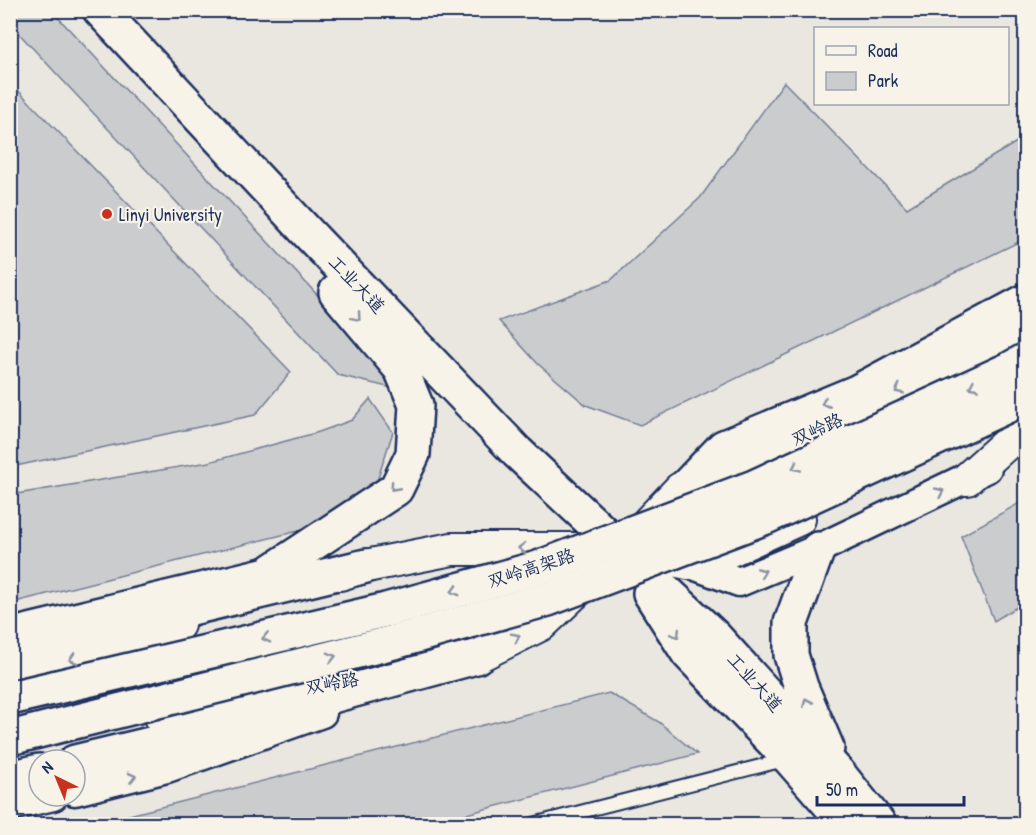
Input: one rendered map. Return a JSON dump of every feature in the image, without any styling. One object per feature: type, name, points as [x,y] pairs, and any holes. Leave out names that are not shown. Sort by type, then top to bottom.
[{"type":"main road","name":"工业大道","points":[[100,10],[517,452],[715,637],[839,774],[879,825]]},
{"type":"main road","name":"工业大道","points":[[125,10],[320,220],[538,444],[622,549],[688,653],[790,759],[847,825]]},
{"type":"main road","points":[[273,570],[396,489],[413,454],[416,405],[401,369],[322,277],[307,232]]},
{"type":"main road","name":"双岭路","points":[[10,754],[195,708],[476,657],[542,624],[622,549],[680,489],[851,415],[1026,325]]},
{"type":"main road","name":"双岭高架路","points":[[10,698],[386,610],[538,568],[754,487],[1026,360]]},
{"type":"main road","name":"双岭高架路","points":[[10,738],[394,642],[548,599],[766,517],[1026,397]]},
{"type":"main road","points":[[18,644],[452,549],[622,549],[688,563],[722,554],[1026,413]]},
{"type":"main road","points":[[966,479],[1026,426]]},
{"type":"main road","points":[[818,549],[791,623],[791,655],[801,687],[839,774]]},
{"type":"main road","points":[[10,676],[49,666],[366,566]]},
{"type":"main road","points":[[87,759],[192,734],[476,657]]},
{"type":"main road","points":[[10,778],[27,774]]},
{"type":"street","points":[[680,489],[722,445],[855,390],[1026,298]]},
{"type":"street","points":[[688,563],[739,582],[818,549],[966,479],[1026,446]]},
{"type":"street","points":[[18,644],[273,570],[366,566]]},
{"type":"street","points":[[87,788],[167,768],[476,657]]},
{"type":"street","points":[[10,806],[27,802]]},
{"type":"lane","points":[[533,825],[790,759]]},
{"type":"green space","points":[[11,11],[52,11],[408,392],[338,375],[11,25]]},
{"type":"green space","name":"Linyi University","points":[[10,82],[291,372],[255,415],[11,467]]},
{"type":"green space","points":[[784,82],[907,208],[1025,137],[1025,239],[640,425],[586,405],[538,364],[499,321],[611,280],[700,198]]},
{"type":"green space","points":[[370,399],[393,432],[374,490],[322,525],[11,603],[11,495],[209,462],[319,432],[352,420]]},
{"type":"green space","points":[[1025,500],[1025,602],[994,621],[961,536]]},
{"type":"green space","points":[[609,693],[659,722],[697,754],[428,824],[94,824]]},
{"type":"place","name":"Linyi University","points":[[107,214]]}]
